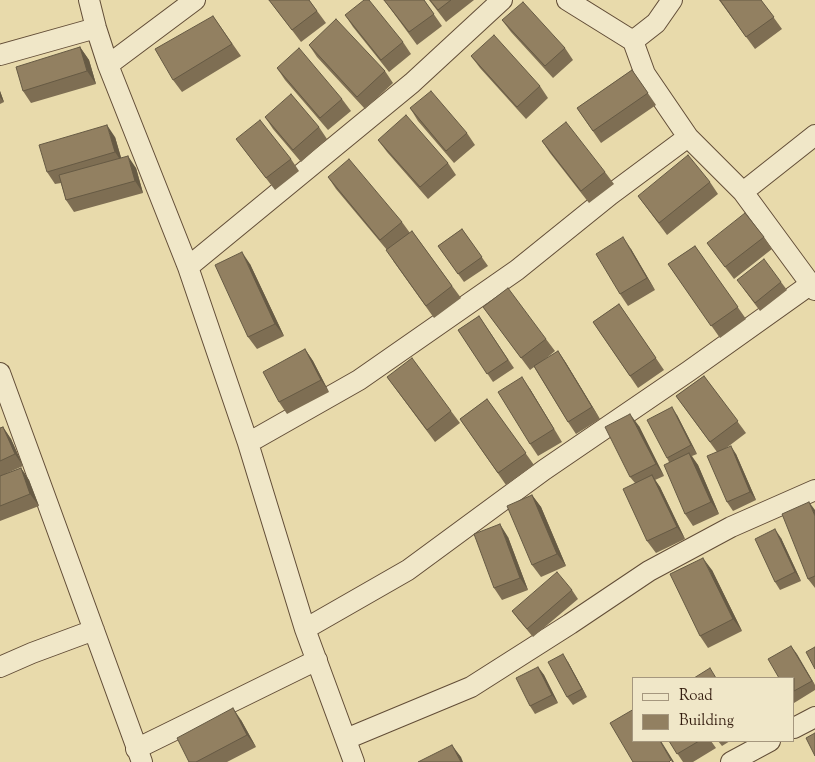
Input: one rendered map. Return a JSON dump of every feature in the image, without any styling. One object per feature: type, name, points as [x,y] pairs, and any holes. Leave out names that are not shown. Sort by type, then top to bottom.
[{"type":"street","points":[[89,0],[108,66],[188,267],[248,443],[305,629],[354,762]]},
{"type":"street","points":[[108,66],[195,0]]},
{"type":"street","points":[[188,267],[412,83],[502,0]]},
{"type":"street","points":[[305,629],[408,570],[544,470],[813,287],[743,192],[688,137],[645,74],[633,42],[567,0]]},
{"type":"street","points":[[633,42],[656,23],[672,0]]},
{"type":"street","points":[[0,55],[96,28]]},
{"type":"street","points":[[743,192],[815,135]]},
{"type":"street","points":[[248,443],[359,380],[517,270],[610,195],[688,137]]},
{"type":"street","points":[[0,373],[139,755],[316,660]]},
{"type":"street","points":[[346,739],[471,687],[570,624],[649,570],[731,527],[815,490]]},
{"type":"street","points":[[0,667],[32,652],[94,630]]},
{"type":"street","points":[[795,727],[815,717]]},
{"type":"street","points":[[731,762],[768,742]]},
{"type":"building","points":[[269,0],[309,0],[317,11],[292,30]]},
{"type":"building","points":[[364,0],[369,0],[403,42],[381,60],[345,15]]},
{"type":"building","points":[[384,0],[424,0],[434,14],[409,32]]},
{"type":"building","points":[[430,0],[451,0],[438,10]]},
{"type":"building","points":[[720,0],[761,0],[774,17],[746,37]]},
{"type":"building","points":[[523,2],[565,48],[545,66],[502,20]]},
{"type":"building","points":[[213,16],[232,44],[173,80],[155,49]]},
{"type":"building","points":[[336,19],[385,71],[357,97],[309,45]]},
{"type":"building","points":[[494,35],[540,86],[517,107],[471,56]]},
{"type":"building","points":[[80,47],[87,71],[23,91],[16,67]]},
{"type":"building","points":[[299,48],[342,99],[320,118],[277,68]]},
{"type":"building","points":[[632,70],[648,93],[593,131],[577,108]]},
{"type":"building","points":[[431,91],[467,133],[446,151],[410,108]]},
{"type":"building","points":[[291,94],[319,127],[293,150],[265,117]]},
{"type":"building","points":[[406,115],[448,163],[420,187],[378,140]]},
{"type":"building","points":[[260,120],[291,159],[266,178],[236,139]]},
{"type":"building","points":[[566,122],[605,172],[581,191],[542,141]]},
{"type":"building","points":[[107,125],[115,152],[47,172],[39,145]]},
{"type":"building","points":[[688,155],[710,182],[659,223],[638,196]]},
{"type":"building","points":[[128,156],[135,181],[66,200],[59,175]]},
{"type":"building","points":[[349,159],[402,222],[380,240],[328,177]]},
{"type":"building","points":[[745,213],[764,237],[725,267],[707,243]]},
{"type":"building","points":[[462,229],[482,257],[458,274],[438,246]]},
{"type":"building","points":[[412,231],[452,286],[426,306],[386,250]]},
{"type":"building","points":[[623,237],[647,278],[620,294],[596,254]]},
{"type":"building","points":[[695,246],[738,307],[711,326],[668,264]]},
{"type":"building","points":[[242,252],[275,324],[248,337],[215,265]]},
{"type":"building","points":[[764,259],[781,282],[755,303],[737,280]]},
{"type":"building","points":[[508,288],[546,339],[521,358],[483,307]]},
{"type":"building","points":[[619,304],[656,358],[630,376],[593,322]]},
{"type":"building","points":[[479,316],[508,360],[487,374],[458,330]]},
{"type":"building","points":[[305,349],[321,380],[279,402],[263,372]]},
{"type":"building","points":[[558,351],[592,407],[568,422],[534,366]]},
{"type":"building","points":[[412,358],[451,411],[427,430],[387,377]]},
{"type":"building","points":[[704,376],[738,421],[710,442],[676,396]]},
{"type":"building","points":[[522,377],[554,429],[530,444],[498,392]]},
{"type":"building","points":[[487,399],[526,453],[498,473],[460,419]]},
{"type":"building","points":[[672,407],[691,445],[667,458],[647,420]]},
{"type":"building","points":[[630,414],[656,464],[630,477],[605,427]]},
{"type":"building","points":[[3,427],[15,454],[0,461],[0,428]]},
{"type":"building","points":[[731,446],[750,492],[727,502],[707,456]]},
{"type":"building","points":[[689,453],[711,502],[685,514],[664,465]]},
{"type":"building","points":[[21,468],[30,494],[0,506],[0,476]]},
{"type":"building","points":[[652,475],[677,527],[647,541],[623,489]]},
{"type":"building","points":[[532,495],[557,554],[532,565],[507,506]]},
{"type":"building","points":[[809,502],[815,516],[815,576],[808,579],[782,514]]},
{"type":"building","points":[[500,524],[520,578],[494,588],[474,534]]},
{"type":"building","points":[[775,529],[795,572],[775,582],[755,539]]},
{"type":"building","points":[[703,558],[733,619],[700,636],[670,574]]},
{"type":"building","points":[[557,572],[572,590],[527,629],[512,611]]},
{"type":"building","points":[[791,646],[812,681],[795,690],[795,677],[778,677],[768,659]]},
{"type":"building","points":[[815,647],[815,669],[806,652]]},
{"type":"building","points":[[563,654],[582,689],[567,697],[548,662]]},
{"type":"building","points":[[538,667],[552,695],[530,706],[516,678]]},
{"type":"building","points":[[710,668],[715,677],[696,677]]},
{"type":"building","points":[[233,708],[247,735],[196,762],[189,762],[177,738]]},
{"type":"building","points":[[632,710],[632,742],[661,742],[671,760],[669,762],[633,762],[610,723]]},
{"type":"building","points":[[815,733],[815,756],[806,738]]},
{"type":"building","points":[[670,742],[697,742],[677,754]]},
{"type":"building","points":[[452,745],[461,762],[418,762]]}]
